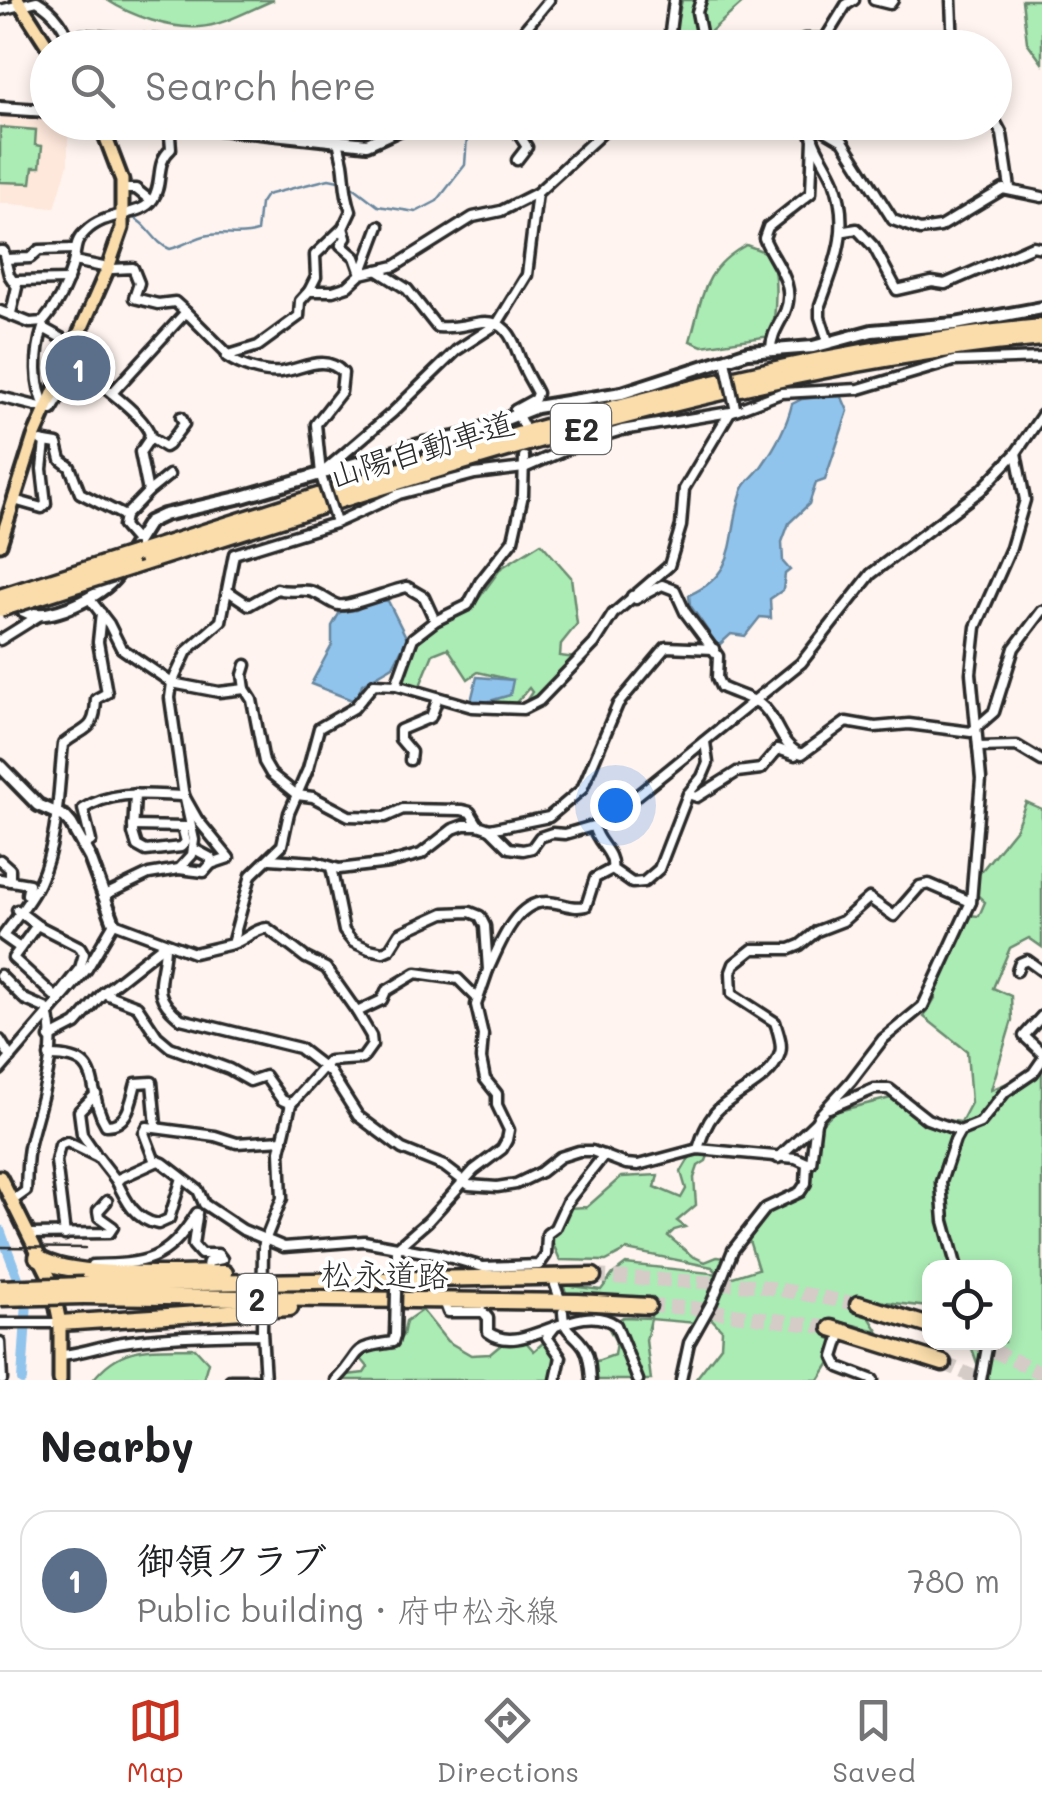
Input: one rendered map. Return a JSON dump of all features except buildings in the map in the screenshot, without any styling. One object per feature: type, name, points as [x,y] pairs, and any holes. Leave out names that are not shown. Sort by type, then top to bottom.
[{"type":"highway","name":"山陽自動車道","points":[[0,595],[437,460],[651,399],[836,358],[1042,327]]},
{"type":"highway","name":"山陽自動車道","points":[[0,609],[135,554],[672,405],[902,356],[1042,338]]},
{"type":"highway","points":[[37,1257],[56,1273],[208,1271],[350,1274],[376,1279]]},
{"type":"highway","name":"松永道路","points":[[0,1298],[484,1272],[593,1276]]},
{"type":"highway","name":"松永道路","points":[[0,1288],[648,1306]]},
{"type":"highway","points":[[55,1323],[438,1301]]},
{"type":"highway","points":[[858,1304],[922,1324]]},
{"type":"highway","points":[[837,1330],[943,1362]]},
{"type":"main road","points":[[19,2],[38,30]]},
{"type":"main road","points":[[0,544],[40,440],[46,407],[108,268],[124,212],[117,161],[108,140]]},
{"type":"main road","points":[[0,1178],[37,1257]]},
{"type":"main road","points":[[56,1273],[60,1380]]},
{"type":"street","points":[[525,30],[550,0]]},
{"type":"street","points":[[670,30],[674,0]]},
{"type":"street","points":[[700,30],[697,12],[701,0]]},
{"type":"street","points":[[831,30],[846,5],[854,0]]},
{"type":"street","points":[[874,0],[890,4],[893,0]]},
{"type":"street","points":[[951,0],[952,30]]},
{"type":"street","points":[[0,10],[19,2],[37,1],[48,8],[62,30]]},
{"type":"street","points":[[0,108],[30,110]]},
{"type":"street","points":[[46,407],[37,376],[42,326],[68,280],[74,248],[92,225],[124,212],[144,209],[157,188],[160,164],[171,149],[172,140]]},
{"type":"street","points":[[319,140],[367,144],[376,140]]},
{"type":"street","points":[[517,160],[527,146],[523,140]]},
{"type":"street","points":[[361,274],[395,266],[474,218],[501,212],[537,194],[595,140]]},
{"type":"street","points":[[771,350],[771,341],[786,308],[789,285],[764,238],[768,226],[811,193],[813,140]]},
{"type":"street","points":[[814,140],[835,184],[845,230],[820,305],[827,338]]},
{"type":"street","points":[[841,140],[893,220],[920,230],[940,227],[992,193],[1010,188],[1042,197]]},
{"type":"street","points":[[1003,140],[1010,188]]},
{"type":"street","points":[[229,355],[258,346],[299,316],[300,301],[316,277],[315,255],[342,228],[351,211],[342,184],[344,169],[336,142]]},
{"type":"street","points":[[123,189],[136,189],[151,200]]},
{"type":"street","points":[[322,476],[457,350],[497,324],[527,275],[537,194]]},
{"type":"street","points":[[309,291],[333,291],[348,286],[361,274],[379,226]]},
{"type":"street","points":[[342,228],[346,238],[341,245],[355,257],[361,274]]},
{"type":"street","points":[[845,230],[857,229],[874,247],[896,290],[932,282],[945,284],[1033,246],[1042,248]]},
{"type":"street","points":[[68,280],[16,282],[9,276],[3,255],[30,258],[39,250],[74,248]]},
{"type":"street","points":[[74,261],[132,268],[139,283],[134,298],[175,302],[229,355],[227,358],[251,369],[278,372],[320,362],[338,367],[343,373],[341,392],[316,424],[322,476],[335,521]]},
{"type":"street","points":[[377,270],[407,289],[436,326],[497,324],[514,336],[537,392],[535,399],[515,410],[519,421]]},
{"type":"street","points":[[11,314],[16,282]]},
{"type":"street","points":[[0,640],[40,615],[89,598],[114,580],[135,554],[149,522],[164,515],[519,421],[536,407],[622,393],[771,350],[813,347],[872,330],[955,324],[1042,308]]},
{"type":"street","points":[[0,311],[42,326],[74,345]]},
{"type":"street","points":[[112,393],[186,312]]},
{"type":"street","points":[[135,794],[133,826],[138,846],[146,851],[181,847],[186,842],[184,796],[170,698],[172,683],[187,651],[220,621],[234,554],[414,490],[475,474],[524,468],[622,430],[734,409],[781,393],[859,389],[952,361],[1042,358]]},
{"type":"street","points":[[232,944],[251,876],[282,845],[319,728],[354,708],[374,684],[396,685],[472,707],[531,707],[594,644],[613,614],[669,566],[681,526],[684,488],[734,409],[725,362]]},
{"type":"street","points":[[0,397],[52,410],[65,388],[92,378],[134,413],[150,437],[165,447],[184,424],[181,417]]},
{"type":"street","points":[[836,378],[837,392]]},
{"type":"street","points":[[490,829],[509,848],[523,850],[552,833],[594,828],[755,703],[813,650],[871,574],[981,490],[1016,453],[1042,415]]},
{"type":"street","points":[[57,444],[66,432]]},
{"type":"street","points":[[148,492],[140,452],[150,437]]},
{"type":"street","points":[[14,500],[42,508],[46,504],[40,440],[57,444]]},
{"type":"street","points":[[57,444],[61,460],[77,478],[80,493],[125,516]]},
{"type":"street","points":[[778,1158],[816,1122],[883,1039],[923,1006],[971,902],[981,780],[971,673],[976,627],[1011,548],[1026,500],[1016,453]]},
{"type":"street","points":[[396,685],[413,638],[468,606],[480,582],[514,540],[523,495],[524,456]]},
{"type":"street","points":[[135,554],[124,526],[125,516],[169,475]]},
{"type":"street","points":[[632,596],[636,599],[654,587],[669,586],[718,656],[717,678],[721,687],[760,704],[798,754]]},
{"type":"street","points":[[228,591],[249,604],[277,588],[288,593],[314,592],[336,604],[350,606],[378,593],[408,587],[424,597],[435,622]]},
{"type":"street","points":[[0,595],[23,612],[40,615]]},
{"type":"street","points":[[89,598],[121,648],[172,683],[219,692],[245,689]]},
{"type":"street","points":[[688,794],[697,797],[737,772],[760,769],[778,749],[793,756],[802,754],[846,722],[875,727],[909,724],[971,732],[994,712],[1014,648],[1042,611]]},
{"type":"street","points":[[20,948],[3,936],[39,882],[56,814],[64,764],[62,744],[90,728],[96,699],[107,693],[98,642],[101,613]]},
{"type":"street","points":[[270,859],[316,862],[331,867],[388,863],[421,854],[453,828],[478,825],[490,829],[539,822],[559,811],[582,790],[618,704],[666,647],[714,649]]},
{"type":"street","points":[[246,665],[245,689],[252,700],[264,762],[271,774],[296,795],[312,797],[349,816],[385,817],[404,809],[462,810],[470,812],[478,825]]},
{"type":"street","points":[[410,760],[411,752],[400,740],[400,730],[431,717],[438,698]]},
{"type":"street","points":[[612,869],[632,883],[652,878],[659,869],[688,794],[708,763],[705,742]]},
{"type":"street","points":[[978,747],[1017,746],[1042,761]]},
{"type":"street","points":[[0,766],[38,805],[71,824],[114,923],[194,952],[241,942],[259,928],[267,928],[326,968],[371,1036],[370,1052],[362,1059],[337,1059],[323,1066],[291,1104],[280,1152],[282,1198],[264,1244],[261,1332],[265,1380]]},
{"type":"street","points":[[83,846],[91,840],[84,809],[116,796],[184,796]]},
{"type":"street","points":[[184,796],[229,858],[210,864]]},
{"type":"street","points":[[133,826],[185,828]]},
{"type":"street","points":[[103,896],[149,874],[178,869],[204,872],[211,858],[194,850],[185,828]]},
{"type":"street","points":[[594,828],[612,858],[612,869]]},
{"type":"street","points":[[178,869],[188,862],[194,850]]},
{"type":"street","points":[[146,851],[149,874]]},
{"type":"street","points":[[0,860],[10,869],[5,880],[29,884],[30,890],[17,910],[84,954],[80,968],[58,996],[60,1001]]},
{"type":"street","points":[[331,867],[344,931],[353,942],[382,952],[390,949],[400,934],[444,913],[470,912],[480,916],[485,926],[488,970]]},
{"type":"street","points":[[336,1380],[354,1352],[364,1346],[394,1342],[397,1249],[502,1149],[509,1130],[497,1106],[497,1094],[485,1079],[477,998],[488,970],[517,917],[539,902],[586,906],[595,878],[612,869]]},
{"type":"street","points":[[698,1150],[704,1128],[716,1111],[760,1079],[782,1049],[775,1022],[732,994],[730,972],[734,964],[753,949],[790,950],[817,932],[844,921],[869,898],[894,916],[920,886],[929,884],[971,902]]},
{"type":"street","points":[[0,1070],[87,970],[114,923]]},
{"type":"street","points":[[37,924],[13,958],[60,1001]]},
{"type":"street","points":[[49,1038],[76,1024],[103,993],[165,944]]},
{"type":"street","points":[[165,944],[165,962],[158,976],[161,1000],[180,1019],[299,1048],[330,1072],[358,1116],[402,1149],[444,1166],[464,1182],[497,1188],[516,1184],[560,1157],[579,1151],[638,1165],[698,1150],[796,1158],[812,1163],[816,1122]]},
{"type":"street","points":[[1017,971],[1027,960],[1042,971]]},
{"type":"street","points":[[357,1012],[382,1000],[386,991],[416,973],[458,979],[477,998]]},
{"type":"street","points":[[0,975],[24,1000],[49,1014],[49,1071],[28,1148],[26,1191],[12,1201]]},
{"type":"street","points":[[103,993],[137,1006],[157,1036],[170,1047],[250,1081],[265,1076],[282,1100],[291,1104]]},
{"type":"street","points":[[955,1260],[944,1220],[940,1182],[960,1131],[980,1122],[1006,1092],[1033,1073],[1042,1057],[1024,1036],[1040,1024]]},
{"type":"street","points":[[0,1040],[11,1058]]},
{"type":"street","points":[[49,1056],[73,1058],[90,1069],[100,1116],[106,1125],[113,1126],[126,1116],[136,1083],[152,1082],[156,1126]]},
{"type":"street","points":[[825,1110],[874,1089],[889,1089],[928,1119],[960,1131]]},
{"type":"street","points":[[96,1094],[80,1110],[82,1134],[140,1219],[158,1224],[169,1219],[182,1178]]},
{"type":"street","points":[[156,1162],[144,1133],[147,1127],[215,1136],[237,1143],[283,1140]]},
{"type":"street","points":[[65,1234],[56,1160],[60,1144],[67,1142],[98,1157]]},
{"type":"street","points":[[116,1180],[163,1162],[198,1190],[204,1204],[264,1244],[284,1247],[364,1241],[441,1255],[484,1272],[541,1268],[547,1234],[604,1156]]},
{"type":"street","points":[[682,1380],[689,1343],[712,1302],[733,1250],[766,1208],[800,1192],[806,1183],[807,1163]]},
{"type":"street","points":[[26,1234],[109,1233],[113,1227],[99,1217],[98,1210],[107,1201]]},
{"type":"street","points":[[91,1270],[92,1265],[157,1257],[184,1233],[204,1204]]},
{"type":"street","points":[[198,1213],[193,1246],[201,1254],[218,1254],[222,1260],[208,1262],[208,1271]]},
{"type":"street","points":[[555,1285],[560,1299]]},
{"type":"street","points":[[438,1301],[448,1312],[483,1312],[488,1318],[488,1332],[496,1338],[534,1336],[564,1322],[608,1320],[616,1325],[638,1380]]},
{"type":"street","points":[[563,1312],[564,1322],[589,1358],[592,1380]]},
{"type":"street","points":[[556,1380],[561,1357],[547,1338],[564,1322]]},
{"type":"street","points":[[3,1323],[55,1323]]},
{"type":"street","points":[[837,1330],[834,1357],[838,1367],[873,1380]]},
{"type":"street","points":[[62,1355],[87,1353],[114,1344],[261,1332]]},
{"type":"street","points":[[0,1342],[2,1380]]},
{"type":"street","points":[[981,1380],[987,1350]]},
{"type":"street","points":[[230,1380],[254,1380]]},
{"type":"shaded area","points":[[0,110],[30,112],[30,140],[68,140],[68,164],[55,208],[0,203]]},
{"type":"green space","points":[[107,0],[274,0],[218,24],[187,27],[151,20]]},
{"type":"green space","points":[[682,0],[746,0],[712,30],[675,30]]},
{"type":"green space","points":[[1022,0],[1042,0],[1042,63],[1027,42]]},
{"type":"green space","points":[[0,127],[30,130],[30,140],[42,146],[40,167],[33,167],[31,183],[0,182]]},
{"type":"green space","points":[[746,245],[766,253],[772,262],[776,295],[771,336],[702,346],[690,341],[712,274]]},
{"type":"green space","points":[[541,543],[571,577],[577,624],[561,644],[560,656],[575,658],[543,694],[524,704],[532,692],[529,688],[512,707],[476,705],[509,695],[512,680],[478,672],[468,679],[448,648],[433,654],[419,688],[401,683],[418,642],[471,609],[501,568]]},
{"type":"green space","points":[[1026,802],[1042,809],[1042,947],[1029,938],[1010,948],[993,988],[1011,996],[1012,1020],[991,1090],[1042,1068],[1042,1380],[983,1380],[972,1350],[1012,1350],[1012,1260],[922,1260],[922,1306],[860,1299],[856,1312],[868,1315],[878,1331],[833,1320],[829,1338],[835,1340],[831,1361],[819,1380],[695,1380],[721,1346],[722,1330],[708,1315],[723,1280],[758,1269],[747,1234],[772,1211],[803,1195],[811,1185],[819,1126],[834,1112],[895,1097],[915,1116],[961,1122],[971,1103],[967,1051],[924,1017],[935,998],[935,978],[969,915],[979,916],[985,902],[975,893],[975,879],[1016,828]]},
{"type":"green space","points":[[709,1153],[694,1178],[696,1205],[677,1221],[685,1227],[668,1236],[705,1262],[726,1258],[719,1274],[712,1267],[627,1250],[606,1261],[560,1260],[551,1239],[566,1208],[587,1207],[621,1177],[658,1175],[655,1187],[681,1198],[686,1189],[681,1172],[691,1155]]},
{"type":"green space","points":[[626,1264],[719,1274],[696,1323],[651,1319],[646,1340],[651,1380],[597,1380],[594,1362],[614,1355],[616,1342],[608,1327],[623,1317],[651,1318],[652,1297],[568,1297],[563,1285],[601,1290]]},
{"type":"green space","points":[[422,1310],[447,1341],[471,1355],[490,1354],[502,1344],[525,1341],[534,1351],[545,1341],[557,1354],[559,1363],[550,1380],[341,1380],[347,1375],[364,1373],[368,1367],[358,1355],[395,1345],[403,1335],[406,1321]]},
{"type":"green space","points":[[195,1348],[208,1362],[203,1380],[93,1380],[115,1360],[138,1350]]},
{"type":"water","points":[[841,395],[848,411],[825,480],[816,483],[809,504],[789,523],[782,542],[783,562],[790,570],[785,574],[783,590],[770,599],[771,618],[760,617],[745,636],[731,634],[718,646],[690,605],[689,595],[706,586],[725,564],[742,491],[775,445],[792,404],[802,399]]},
{"type":"water","points":[[375,599],[388,601],[407,639],[393,666],[362,684],[352,700],[311,684],[332,645],[332,626],[340,612],[356,610]]},
{"type":"water","points":[[477,677],[513,680],[510,695],[476,705],[471,701]]},
{"type":"waterway","points":[[533,15],[542,0]]},
{"type":"waterway","points":[[532,23],[536,30]]},
{"type":"waterway","points":[[129,216],[170,249],[209,235],[257,232],[260,204],[266,195],[329,179],[348,183],[378,206],[416,212],[437,201],[465,165],[467,140]]},
{"type":"waterway","points":[[0,1230],[27,1302],[22,1380]]},
{"type":"tunnel","points":[[593,1276],[755,1285],[858,1304]]},
{"type":"tunnel","points":[[648,1306],[693,1308],[831,1328]]},
{"type":"tunnel","points":[[992,1350],[1042,1373]]},
{"type":"tunnel","points":[[943,1363],[981,1380]]},
{"type":"railway","points":[[0,1247],[85,1248]]},
{"type":"place","name":"御領クラブ","points":[[78,368]]}]
